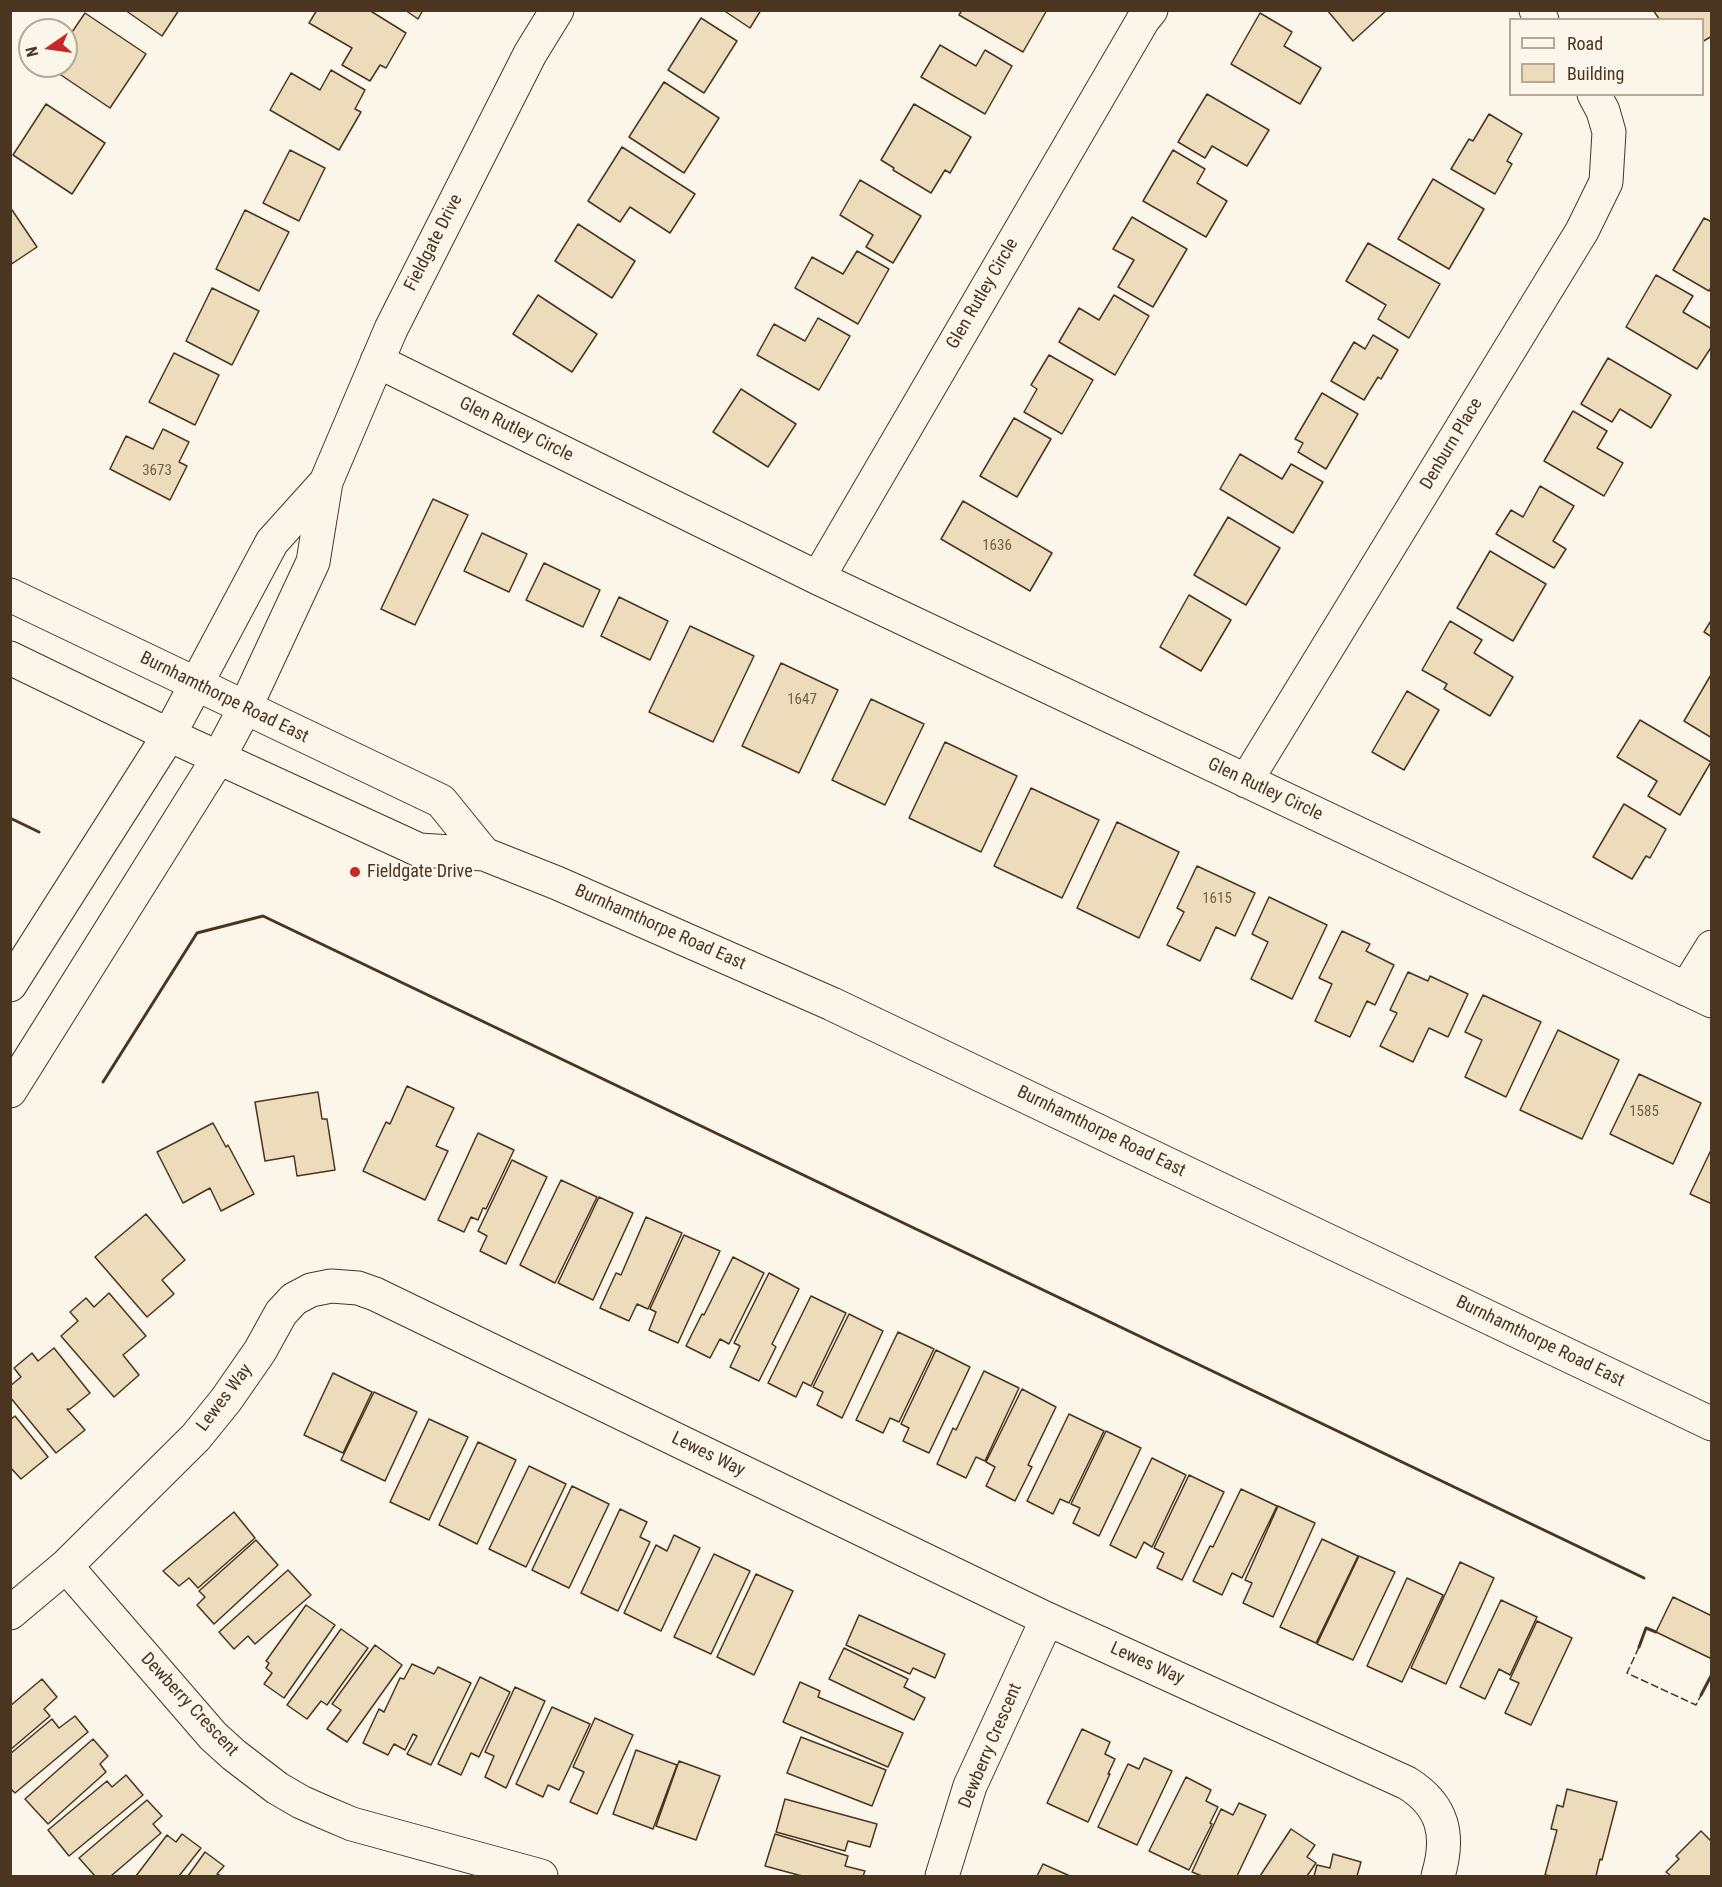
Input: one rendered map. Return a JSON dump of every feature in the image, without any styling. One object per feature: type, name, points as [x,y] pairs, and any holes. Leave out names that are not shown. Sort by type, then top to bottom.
[{"type":"street","name":"Fieldgate Drive","points":[[10,1091],[219,757],[245,708],[313,562],[326,482],[391,328],[525,65],[557,10]]},
{"type":"street","name":"Glen Rutley Circle","points":[[818,578],[1150,10]]},
{"type":"street","name":"Denburn Place","points":[[1246,781],[1582,231],[1606,182],[1609,132],[1603,111],[1595,96]]},
{"type":"street","name":"Glen Rutley Circle","points":[[376,362],[818,578],[1699,995]]},
{"type":"street","name":"Fieldgate Drive","points":[[10,985],[169,735],[272,542],[326,482]]},
{"type":"street","name":"Burnhamthorpe Road East","points":[[10,595],[441,801],[484,854]]},
{"type":"street","name":"Burnhamthorpe Road East","points":[[10,658],[169,735],[419,850],[484,854],[557,883],[832,1004],[1712,1424]]},
{"type":"street","points":[[1699,995],[1712,947]]},
{"type":"street","name":"Lewes Way","points":[[10,1613],[66,1566],[196,1437],[226,1400],[260,1351],[281,1312],[294,1299],[321,1288],[349,1286],[375,1294],[1047,1619],[1407,1783],[1420,1791],[1439,1815],[1445,1845],[1438,1876]]},
{"type":"street","name":"Dewberry Crescent","points":[[66,1566],[213,1736],[277,1788],[301,1802],[352,1824],[541,1876]]},
{"type":"street","name":"Dewberry Crescent","points":[[942,1876],[970,1786],[1047,1619]]},
{"type":"building","points":[[125,10],[179,10],[162,36]]},
{"type":"building","points":[[317,10],[369,10],[406,33],[386,68],[380,65],[370,81],[342,65],[352,48],[309,23]]},
{"type":"building","points":[[405,10],[423,10],[418,19]]},
{"type":"building","points":[[723,10],[761,10],[750,28]]},
{"type":"building","points":[[962,10],[1047,10],[1023,52],[959,15]]},
{"type":"building","points":[[1327,10],[1387,10],[1353,41]]},
{"type":"building","points":[[1653,10],[1712,10],[1712,36],[1704,41],[1704,18],[1659,18]]},
{"type":"building","points":[[85,13],[146,54],[110,108],[65,78],[78,78],[78,23]]},
{"type":"building","points":[[1260,13],[1292,32],[1284,46],[1321,68],[1300,104],[1231,64]]},
{"type":"building","points":[[701,18],[737,41],[704,93],[668,70]]},
{"type":"building","points":[[940,45],[976,66],[985,50],[1012,66],[985,114],[921,77]]},
{"type":"building","points":[[331,70],[365,90],[355,109],[361,112],[339,150],[270,110],[291,73],[320,90]]},
{"type":"building","points":[[664,82],[719,118],[684,173],[629,137]]},
{"type":"building","points":[[1207,94],[1269,130],[1247,166],[1212,146],[1205,158],[1178,142]]},
{"type":"building","points":[[46,104],[105,143],[72,194],[13,155]]},
{"type":"building","points":[[914,104],[971,137],[950,173],[945,170],[931,193],[881,160]]},
{"type":"building","points":[[1489,114],[1522,134],[1507,161],[1512,164],[1495,194],[1451,169],[1469,139],[1473,141]]},
{"type":"building","points":[[622,147],[695,194],[670,233],[630,207],[620,222],[588,201]]},
{"type":"building","points":[[290,150],[325,168],[299,221],[263,203]]},
{"type":"building","points":[[1173,150],[1205,169],[1197,183],[1227,201],[1206,237],[1143,201]]},
{"type":"building","points":[[1433,179],[1484,209],[1449,269],[1398,239]]},
{"type":"building","points":[[860,180],[921,216],[893,263],[866,247],[873,235],[840,215]]},
{"type":"building","points":[[10,207],[37,247],[10,265]]},
{"type":"building","points":[[245,210],[289,232],[259,291],[216,269]]},
{"type":"building","points":[[1132,217],[1187,249],[1153,307],[1118,287],[1134,260],[1113,249]]},
{"type":"building","points":[[1704,218],[1712,222],[1712,286],[1709,291],[1673,270]]},
{"type":"building","points":[[578,224],[635,261],[612,298],[555,261]]},
{"type":"building","points":[[1368,243],[1440,284],[1409,338],[1378,319],[1386,305],[1346,281]]},
{"type":"building","points":[[857,251],[889,269],[858,324],[795,288],[812,257],[843,274]]},
{"type":"building","points":[[1656,275],[1693,296],[1683,312],[1712,329],[1712,346],[1697,369],[1626,327]]},
{"type":"building","points":[[212,288],[259,311],[232,365],[186,341]]},
{"type":"building","points":[[538,295],[597,334],[572,372],[513,334]]},
{"type":"building","points":[[1114,295],[1149,316],[1115,375],[1059,342],[1079,308],[1099,320]]},
{"type":"building","points":[[818,318],[850,336],[819,390],[757,355],[774,324],[805,341]]},
{"type":"building","points":[[1373,335],[1398,350],[1381,379],[1378,377],[1364,400],[1331,381],[1354,342],[1365,349]]},
{"type":"building","points":[[174,353],[219,375],[195,425],[149,402]]},
{"type":"building","points":[[1049,355],[1093,380],[1062,434],[1024,412],[1037,389],[1031,385]]},
{"type":"building","points":[[1608,358],[1671,395],[1651,428],[1620,409],[1612,422],[1581,404]]},
{"type":"building","points":[[741,389],[796,424],[768,467],[713,432]]},
{"type":"building","points":[[1322,393],[1358,414],[1326,469],[1298,452],[1303,443],[1295,439]]},
{"type":"building","points":[[1573,411],[1607,431],[1597,448],[1623,463],[1604,496],[1544,461]]},
{"type":"building","points":[[1014,418],[1051,439],[1017,497],[980,476]]},
{"type":"building","points":[[163,429],[189,442],[179,462],[187,466],[170,500],[110,469],[126,436],[153,449]]},
{"type":"building","points":[[1240,454],[1282,479],[1291,464],[1323,482],[1293,533],[1220,489]]},
{"type":"building","points":[[1540,486],[1574,506],[1553,541],[1566,549],[1554,568],[1496,534],[1511,510],[1523,517]]},
{"type":"building","points":[[433,499],[468,515],[415,625],[381,609]]},
{"type":"building","points":[[963,501],[1052,553],[1030,591],[941,539]]},
{"type":"building","points":[[1228,517],[1280,548],[1246,605],[1194,575]]},
{"type":"building","points":[[482,533],[527,554],[509,592],[464,571]]},
{"type":"building","points":[[1490,551],[1546,584],[1513,641],[1457,608]]},
{"type":"building","points":[[544,563],[600,590],[583,627],[526,600]]},
{"type":"building","points":[[1189,595],[1231,620],[1201,671],[1160,647]]},
{"type":"building","points":[[619,597],[668,621],[650,660],[601,636]]},
{"type":"building","points":[[1712,619],[1712,637],[1704,632]]},
{"type":"building","points":[[1450,621],[1482,640],[1474,653],[1513,677],[1490,716],[1444,689],[1447,684],[1422,670]]},
{"type":"building","points":[[690,626],[754,656],[713,742],[649,712]]},
{"type":"building","points":[[781,663],[838,690],[799,773],[742,746]]},
{"type":"building","points":[[1712,673],[1712,738],[1684,721]]},
{"type":"building","points":[[1407,691],[1439,710],[1404,770],[1372,752]]},
{"type":"building","points":[[871,699],[924,724],[885,805],[832,780]]},
{"type":"building","points":[[1640,720],[1711,762],[1680,815],[1648,796],[1657,781],[1617,757]]},
{"type":"building","points":[[945,742],[1017,776],[981,852],[909,818]]},
{"type":"building","points":[[1031,788],[1099,820],[1062,898],[994,866]]},
{"type":"building","points":[[1624,804],[1666,829],[1650,858],[1646,856],[1632,879],[1593,857]]},
{"type":"building","points":[[1117,822],[1179,852],[1139,938],[1077,908]]},
{"type":"building","points":[[1197,866],[1255,893],[1235,936],[1216,927],[1200,961],[1167,945],[1184,912],[1177,908]]},
{"type":"building","points":[[1269,897],[1327,925],[1292,999],[1251,979],[1268,942],[1252,934]]},
{"type":"building","points":[[1342,931],[1370,944],[1366,951],[1394,965],[1375,1005],[1367,1001],[1350,1037],[1315,1021],[1332,984],[1319,978]]},
{"type":"building","points":[[1408,972],[1428,981],[1430,976],[1468,994],[1448,1037],[1429,1028],[1413,1062],[1380,1046],[1397,1013],[1390,1010]]},
{"type":"building","points":[[1483,995],[1541,1022],[1506,1097],[1465,1077],[1482,1040],[1465,1032]]},
{"type":"building","points":[[1558,1030],[1619,1060],[1582,1139],[1520,1110]]},
{"type":"building","points":[[1639,1074],[1701,1103],[1673,1164],[1610,1134]]},
{"type":"building","points":[[407,1086],[454,1108],[436,1146],[448,1151],[425,1200],[363,1171],[386,1122],[390,1124]]},
{"type":"building","points":[[318,1092],[322,1119],[327,1119],[335,1170],[297,1176],[294,1156],[265,1161],[255,1102]]},
{"type":"building","points":[[213,1123],[226,1147],[228,1145],[254,1194],[221,1211],[210,1188],[183,1203],[157,1152]]},
{"type":"building","points":[[478,1133],[514,1150],[486,1209],[483,1208],[478,1220],[471,1217],[464,1232],[438,1220]]},
{"type":"building","points":[[1712,1148],[1712,1204],[1690,1194]]},
{"type":"building","points":[[512,1160],[547,1177],[506,1264],[480,1251],[487,1236],[478,1231]]},
{"type":"building","points":[[561,1180],[597,1197],[555,1283],[520,1265]]},
{"type":"building","points":[[599,1197],[633,1213],[593,1300],[558,1283]]},
{"type":"building","points":[[146,1214],[185,1260],[162,1280],[174,1294],[147,1317],[95,1257]]},
{"type":"building","points":[[646,1217],[682,1233],[648,1309],[637,1304],[629,1321],[600,1308],[616,1273],[621,1275]]},
{"type":"building","points":[[684,1235],[720,1251],[678,1343],[649,1330],[656,1312],[650,1309]]},
{"type":"building","points":[[733,1257],[764,1273],[729,1344],[720,1339],[710,1358],[686,1346]]},
{"type":"building","points":[[769,1273],[799,1289],[772,1344],[776,1347],[759,1381],[730,1367],[740,1346],[734,1343]]},
{"type":"building","points":[[109,1293],[146,1336],[123,1355],[139,1375],[114,1397],[61,1336],[78,1321],[70,1312],[86,1298],[94,1307]]},
{"type":"building","points":[[811,1296],[846,1313],[811,1386],[803,1382],[796,1397],[768,1383]]},
{"type":"building","points":[[849,1314],[883,1331],[842,1418],[817,1405],[823,1392],[813,1387]]},
{"type":"building","points":[[898,1332],[934,1349],[899,1422],[890,1418],[883,1433],[856,1420]]},
{"type":"building","points":[[54,1348],[90,1393],[67,1409],[85,1430],[56,1453],[10,1397],[10,1386],[21,1377],[14,1368],[32,1353],[38,1361]]},
{"type":"building","points":[[936,1350],[970,1367],[929,1453],[903,1441],[909,1428],[901,1424]]},
{"type":"building","points":[[984,1371],[1019,1388],[985,1461],[976,1457],[966,1478],[937,1464],[953,1428],[956,1430]]},
{"type":"building","points":[[333,1373],[372,1392],[343,1453],[304,1435]]},
{"type":"building","points":[[1022,1389],[1056,1407],[1028,1465],[1032,1467],[1015,1501],[986,1486],[995,1467],[986,1462]]},
{"type":"building","points":[[374,1392],[417,1412],[385,1481],[341,1460]]},
{"type":"building","points":[[1069,1414],[1104,1431],[1069,1503],[1060,1499],[1053,1514],[1027,1501]]},
{"type":"building","points":[[15,1416],[48,1457],[21,1479],[10,1467],[10,1420]]},
{"type":"building","points":[[429,1419],[468,1437],[429,1520],[390,1502]]},
{"type":"building","points":[[1106,1431],[1141,1448],[1099,1536],[1073,1523],[1080,1508],[1071,1504]]},
{"type":"building","points":[[478,1442],[516,1460],[477,1544],[439,1525]]},
{"type":"building","points":[[1152,1458],[1186,1475],[1152,1547],[1144,1542],[1136,1558],[1110,1545]]},
{"type":"building","points":[[529,1466],[566,1484],[526,1567],[489,1549]]},
{"type":"building","points":[[1189,1475],[1224,1492],[1182,1580],[1157,1568],[1164,1553],[1154,1548]]},
{"type":"building","points":[[572,1486],[609,1504],[569,1588],[532,1570]]},
{"type":"building","points":[[1241,1489],[1277,1506],[1242,1578],[1232,1573],[1222,1595],[1193,1581],[1210,1546],[1213,1547]]},
{"type":"building","points":[[1278,1506],[1315,1523],[1273,1617],[1243,1603],[1252,1583],[1245,1580]]},
{"type":"building","points":[[620,1509],[647,1522],[640,1537],[650,1542],[618,1611],[581,1593]]},
{"type":"building","points":[[234,1512],[255,1538],[198,1588],[189,1578],[179,1586],[163,1571]]},
{"type":"building","points":[[674,1535],[700,1548],[661,1631],[624,1613],[656,1545],[667,1551]]},
{"type":"building","points":[[1322,1539],[1358,1556],[1316,1643],[1280,1627]]},
{"type":"building","points":[[256,1540],[278,1565],[214,1624],[197,1605],[205,1597],[199,1591]]},
{"type":"building","points":[[714,1554],[750,1571],[711,1654],[674,1637]]},
{"type":"building","points":[[1359,1556],[1395,1572],[1353,1660],[1317,1644]]},
{"type":"building","points":[[1460,1562],[1494,1578],[1446,1684],[1411,1668]]},
{"type":"building","points":[[288,1570],[311,1595],[255,1644],[248,1636],[234,1649],[219,1632]]},
{"type":"building","points":[[756,1574],[793,1591],[754,1675],[717,1657]]},
{"type":"building","points":[[1407,1578],[1443,1595],[1402,1682],[1367,1666]]},
{"type":"building","points":[[1673,1597],[1712,1616],[1712,1659],[1656,1632]]},
{"type":"building","points":[[1501,1600],[1537,1617],[1510,1675],[1499,1669],[1485,1699],[1460,1687]]},
{"type":"building","points":[[306,1605],[335,1625],[284,1698],[264,1684],[272,1673],[266,1668],[269,1663],[266,1661]]},
{"type":"building","points":[[859,1615],[945,1654],[935,1678],[913,1668],[910,1674],[846,1645]]},
{"type":"building","points":[[1537,1621],[1572,1638],[1531,1725],[1505,1713],[1519,1683],[1510,1679]]},
{"type":"building","points":[[341,1629],[368,1648],[327,1705],[321,1701],[307,1719],[287,1705]]},
{"type":"building","points":[[375,1645],[402,1665],[347,1742],[327,1729],[341,1710],[332,1704]]},
{"type":"building","points":[[844,1648],[908,1679],[904,1687],[925,1698],[914,1720],[829,1679]]},
{"type":"building","points":[[412,1664],[434,1674],[438,1667],[471,1683],[431,1765],[407,1754],[417,1736],[413,1734],[405,1750],[394,1744],[388,1755],[363,1743],[379,1709],[384,1712],[400,1678],[404,1679]]},
{"type":"building","points":[[480,1677],[510,1692],[479,1757],[471,1753],[461,1775],[438,1764]]},
{"type":"building","points":[[42,1679],[57,1697],[44,1709],[50,1716],[10,1750],[10,1706]]},
{"type":"building","points":[[800,1682],[820,1691],[818,1697],[903,1733],[888,1767],[783,1722]]},
{"type":"building","points":[[515,1687],[545,1701],[506,1788],[485,1777],[494,1756],[485,1752]]},
{"type":"building","points":[[552,1707],[590,1724],[559,1790],[548,1785],[543,1797],[516,1784]]},
{"type":"building","points":[[75,1716],[88,1732],[15,1793],[10,1788],[10,1754],[52,1719],[59,1728]]},
{"type":"building","points":[[595,1718],[633,1735],[597,1814],[570,1802],[584,1772],[573,1767]]},
{"type":"building","points":[[1082,1729],[1110,1742],[1105,1754],[1115,1759],[1088,1822],[1047,1803]]},
{"type":"building","points":[[801,1737],[886,1770],[872,1806],[787,1773]]},
{"type":"building","points":[[93,1739],[108,1756],[100,1764],[106,1772],[48,1824],[25,1799]]},
{"type":"building","points":[[636,1750],[677,1765],[653,1829],[613,1814]]},
{"type":"building","points":[[1144,1758],[1172,1771],[1137,1845],[1098,1827],[1128,1764],[1139,1769]]},
{"type":"building","points":[[679,1761],[720,1776],[696,1840],[656,1826]]},
{"type":"building","points":[[126,1775],[143,1795],[69,1856],[48,1830],[107,1781],[112,1787]]},
{"type":"building","points":[[1186,1777],[1211,1790],[1206,1801],[1218,1807],[1189,1870],[1149,1851]]},
{"type":"building","points":[[1567,1789],[1617,1802],[1596,1876],[1545,1875],[1557,1830],[1551,1829],[1557,1805],[1563,1807]]},
{"type":"building","points":[[785,1799],[877,1824],[870,1847],[848,1841],[845,1851],[776,1832]]},
{"type":"building","points":[[147,1800],[162,1816],[153,1824],[161,1833],[111,1876],[95,1876],[79,1858]]},
{"type":"building","points":[[1239,1803],[1266,1815],[1237,1876],[1202,1876],[1192,1872],[1221,1809],[1233,1815]]},
{"type":"building","points":[[1291,1829],[1315,1845],[1307,1857],[1316,1863],[1307,1876],[1260,1876]]},
{"type":"building","points":[[1701,1831],[1712,1842],[1712,1876],[1671,1876],[1666,1872],[1679,1859],[1676,1856]]},
{"type":"building","points":[[182,1834],[201,1848],[179,1876],[136,1876],[167,1835],[176,1842]]},
{"type":"building","points":[[775,1834],[848,1856],[845,1866],[865,1871],[863,1876],[802,1876],[765,1866]]},
{"type":"building","points":[[205,1852],[224,1866],[217,1874],[221,1876],[188,1876]]},
{"type":"building","points":[[1333,1854],[1361,1862],[1357,1876],[1314,1876],[1317,1865],[1330,1868]]},
{"type":"building","points":[[1043,1864],[1070,1876],[1037,1876]]},
{"type":"fence","points":[[1639,1647],[1627,1673],[1696,1705],[1701,1695]]},
{"type":"wall","points":[[10,818],[39,832]]},
{"type":"wall","points":[[103,1082],[197,933],[263,916],[1644,1578]]},
{"type":"wall","points":[[1639,1647],[1646,1628],[1656,1632]]},
{"type":"wall","points":[[1701,1695],[1712,1674]]},
{"type":"place","name":"Fieldgate Drive","points":[[355,872]]}]
